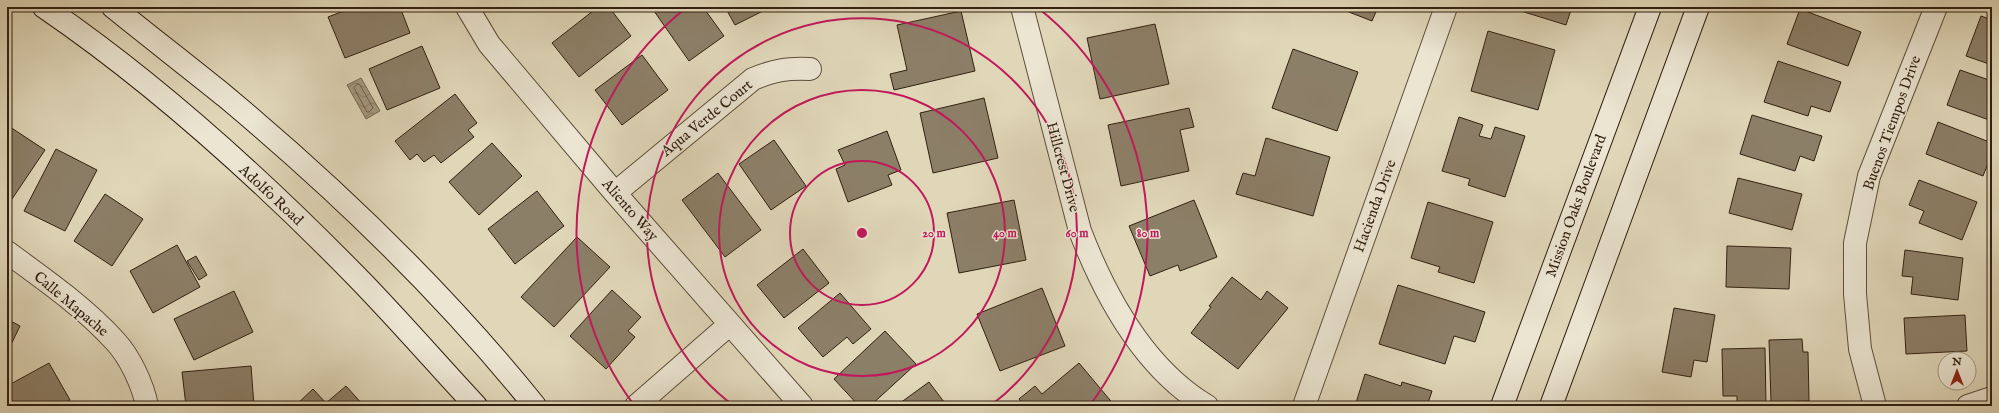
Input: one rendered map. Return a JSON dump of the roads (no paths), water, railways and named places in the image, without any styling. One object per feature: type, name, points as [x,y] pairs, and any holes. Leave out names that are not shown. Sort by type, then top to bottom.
[{"type":"street","name":"Adolfo Road","points":[[44,7],[85,35],[152,88],[210,138],[357,277],[476,406]]},
{"type":"street","points":[[112,7],[226,98],[323,184],[449,307],[535,406]]},
{"type":"street","name":"Aliento Way","points":[[467,7],[489,44],[615,193],[802,406]]},
{"type":"street","name":"Hillcrest Drive","points":[[1022,7],[1080,231],[1091,259],[1112,302],[1131,332],[1153,359],[1178,384],[1207,406]]},
{"type":"street","name":"Hacienda Drive","points":[[1304,406],[1446,7]]},
{"type":"street","name":"Mission Oaks Boulevard","points":[[1502,406],[1650,7]]},
{"type":"street","points":[[1551,406],[1698,7]]},
{"type":"street","name":"Buenos Tiempos Drive","points":[[1875,406],[1860,349],[1855,294],[1855,243],[1869,176],[1936,7]]},
{"type":"street","name":"Aqua Verde Court","points":[[615,193],[753,79],[769,72],[786,68],[810,69]]},
{"type":"street","name":"Calle Mapache","points":[[7,252],[82,310],[116,342],[137,375],[147,406]]},
{"type":"street","points":[[636,406],[730,324]]},
{"type":"street","points":[[1968,406],[1992,398]]},
{"type":"water","points":[[361,78],[380,111],[366,119],[347,85]]}]
